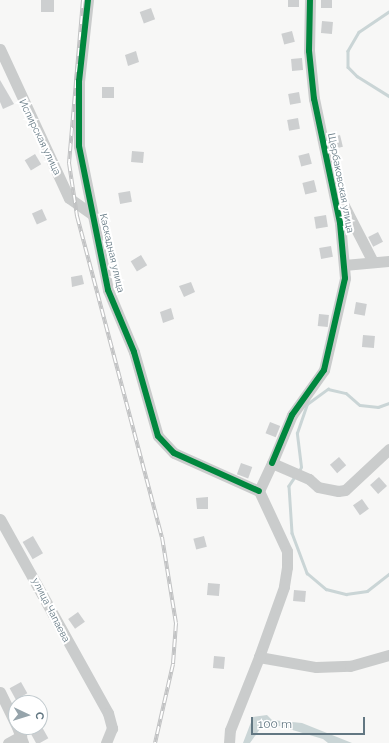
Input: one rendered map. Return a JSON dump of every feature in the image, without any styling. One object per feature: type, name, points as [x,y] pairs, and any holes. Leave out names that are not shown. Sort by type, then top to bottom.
[{"type":"street","name":"Каскадная улица","points":[[88,0],[79,81],[79,146],[108,290],[134,352],[158,436],[174,453],[259,491]]},
{"type":"street","name":"Щербаковская улица","points":[[259,491],[272,463],[279,452],[292,415],[324,370],[330,355],[341,306],[344,266],[340,223],[327,169],[311,73],[310,0]]},
{"type":"street","name":"Испирская улица","points":[[0,49],[69,198],[93,215]]},
{"type":"street","name":"Щербаковская улица","points":[[327,169],[372,260]]},
{"type":"street","points":[[344,266],[372,260],[389,261]]},
{"type":"street","points":[[272,463],[309,479],[318,487],[331,491],[345,490],[389,449]]},
{"type":"street","points":[[230,743],[230,730],[259,657],[284,587],[287,551],[259,491]]},
{"type":"street","name":"улица Чапаева","points":[[0,519],[101,702],[112,728],[106,743]]},
{"type":"street","points":[[259,657],[316,667],[350,666],[389,656]]},
{"type":"street","points":[[0,692],[8,709]]},
{"type":"street","points":[[8,743],[17,735]]},
{"type":"shaded area","points":[[267,715],[272,720],[302,723],[352,743],[328,743],[323,739],[279,726],[260,729],[250,743],[243,743],[253,717]]},
{"type":"building","points":[[41,0],[54,0],[54,12],[41,12]]},
{"type":"building","points":[[288,0],[299,0],[299,7],[288,7]]},
{"type":"building","points":[[321,0],[332,0],[332,8],[321,8]]},
{"type":"building","points":[[151,8],[155,19],[144,23],[140,12]]},
{"type":"building","points":[[322,21],[333,22],[332,34],[321,33]]},
{"type":"building","points":[[292,31],[295,42],[284,44],[281,34]]},
{"type":"building","points":[[136,51],[139,62],[128,66],[125,55]]},
{"type":"building","points":[[302,58],[303,70],[292,71],[291,59]]},
{"type":"building","points":[[0,80],[14,104],[3,109],[0,102]]},
{"type":"building","points":[[102,87],[114,87],[114,98],[102,98]]},
{"type":"building","points":[[299,92],[301,103],[290,105],[288,94]]},
{"type":"building","points":[[298,118],[300,129],[289,131],[287,120]]},
{"type":"building","points":[[340,135],[343,147],[332,149],[329,138]]},
{"type":"building","points":[[132,151],[144,152],[143,163],[131,162]]},
{"type":"building","points":[[309,153],[312,164],[301,166],[298,156]]},
{"type":"building","points":[[35,154],[41,164],[31,170],[25,160]]},
{"type":"building","points":[[314,180],[317,192],[305,195],[302,183]]},
{"type":"building","points":[[130,191],[132,202],[120,204],[118,193]]},
{"type":"building","points":[[42,209],[47,220],[37,224],[32,213]]},
{"type":"building","points":[[326,215],[328,227],[316,229],[314,217]]},
{"type":"building","points":[[378,232],[383,242],[373,247],[368,237]]},
{"type":"building","points":[[331,246],[333,257],[321,259],[319,248]]},
{"type":"building","points":[[141,255],[147,265],[137,271],[131,261]]},
{"type":"building","points":[[82,275],[84,284],[72,287],[71,277]]},
{"type":"building","points":[[191,282],[195,292],[184,297],[179,286]]},
{"type":"building","points":[[356,302],[367,304],[365,316],[354,314]]},
{"type":"building","points":[[171,308],[174,319],[163,323],[160,312]]},
{"type":"building","points":[[319,314],[329,315],[328,327],[318,326]]},
{"type":"building","points":[[363,335],[375,336],[374,348],[362,347]]},
{"type":"building","points":[[270,422],[280,426],[276,437],[266,433]]},
{"type":"building","points":[[339,457],[346,465],[337,473],[330,465]]},
{"type":"building","points":[[241,463],[252,467],[248,478],[237,474]]},
{"type":"building","points":[[379,477],[387,486],[378,494],[370,485]]},
{"type":"building","points":[[208,497],[208,509],[197,509],[196,498]]},
{"type":"building","points":[[362,499],[369,509],[360,515],[353,505]]},
{"type":"building","points":[[33,536],[43,553],[33,559],[23,542]]},
{"type":"building","points":[[204,536],[207,547],[196,549],[193,539]]},
{"type":"building","points":[[208,583],[220,584],[219,596],[207,595]]},
{"type":"building","points":[[294,590],[306,591],[305,602],[293,601]]},
{"type":"building","points":[[78,612],[85,622],[75,629],[68,619]]},
{"type":"building","points":[[214,656],[225,657],[224,669],[213,668]]},
{"type":"building","points":[[21,682],[27,693],[24,695],[13,695],[10,688]]},
{"type":"building","points":[[32,735],[46,735],[48,738],[40,743],[36,743]]},
{"type":"waterway","points":[[389,12],[359,32],[348,51],[348,67],[357,76],[389,96]]},
{"type":"waterway","points":[[299,471],[301,467],[297,433],[307,404],[328,389],[346,393],[360,405],[378,407],[389,403]]},
{"type":"waterway","points":[[295,477],[289,486],[292,533],[307,573],[326,589],[346,594],[367,591],[389,574]]},
{"type":"railway","points":[[83,0],[69,163],[77,216],[162,537],[176,623],[173,664],[155,743]]},
{"type":"cycle path","points":[[88,0],[79,81],[79,146],[108,290],[134,352],[158,436],[174,453],[259,491]]},
{"type":"cycle path","points":[[272,463],[292,415],[324,370],[345,278],[340,223],[314,99],[309,51],[310,0]]}]
